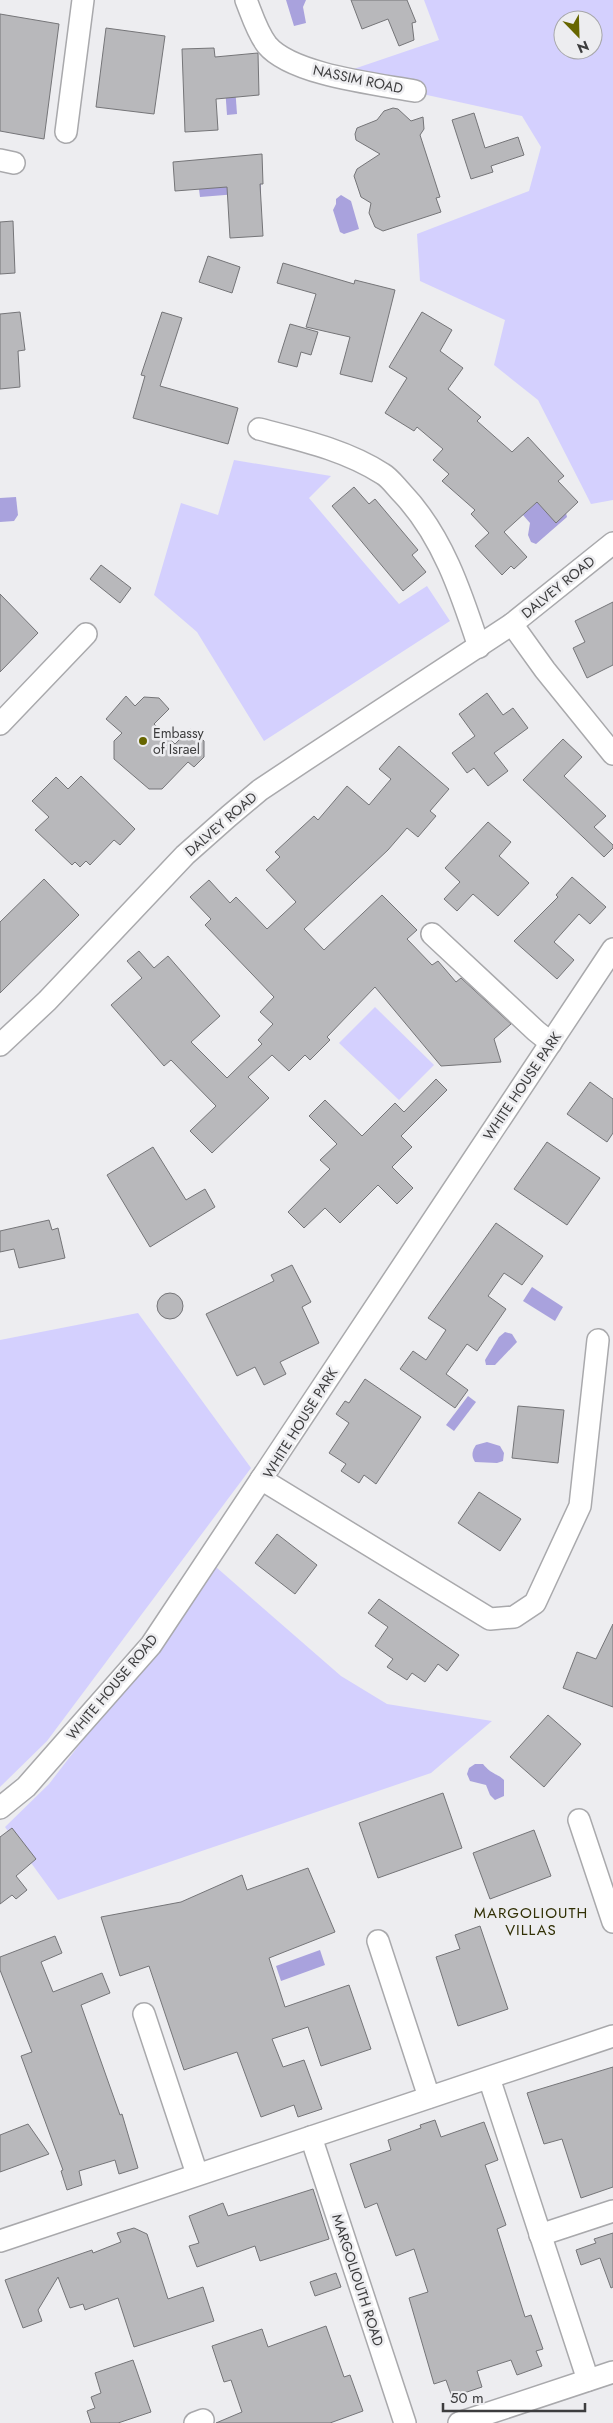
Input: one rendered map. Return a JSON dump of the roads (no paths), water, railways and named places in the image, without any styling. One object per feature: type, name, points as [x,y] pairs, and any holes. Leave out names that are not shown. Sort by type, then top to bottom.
[{"type":"street","points":[[66,132],[83,0]]},
{"type":"street","name":"NASSIM ROAD","points":[[246,0],[267,45],[280,56],[296,64],[333,76],[415,91]]},
{"type":"street","points":[[259,429],[330,448],[385,474],[415,506],[435,536],[451,568],[479,647]]},
{"type":"street","name":"DALVEY ROAD","points":[[0,1045],[47,1001],[186,855],[260,790],[512,624],[613,543]]},
{"type":"street","points":[[512,624],[545,670],[613,754]]},
{"type":"street","points":[[2,717],[86,634]]},
{"type":"street","points":[[432,934],[536,1032],[551,1043]]},
{"type":"street","name":"WHITE HOUSE PARK","points":[[598,1340],[580,1506],[535,1603],[514,1617],[490,1619],[261,1479],[613,949]]},
{"type":"street","name":"WHITE HOUSE ROAD","points":[[0,1808],[26,1787],[151,1645],[261,1479]]},
{"type":"street","points":[[578,1820],[613,1922]]},
{"type":"street","points":[[378,1942],[430,2097]]},
{"type":"street","points":[[144,2014],[197,2174]]},
{"type":"street","points":[[0,2241],[613,2036]]},
{"type":"street","points":[[489,2078],[588,2380]]},
{"type":"street","name":"MARGOLIOUTH ROAD","points":[[311,2137],[405,2423]]},
{"type":"street","points":[[540,2235],[613,2211]]},
{"type":"street","points":[[458,2423],[613,2372]]},
{"type":"place","name":"Embassy of Israel","points":[[143,741]]},
{"type":"district","name":"MARGOLIOUTH VILLAS","points":[[531,1922]]}]
